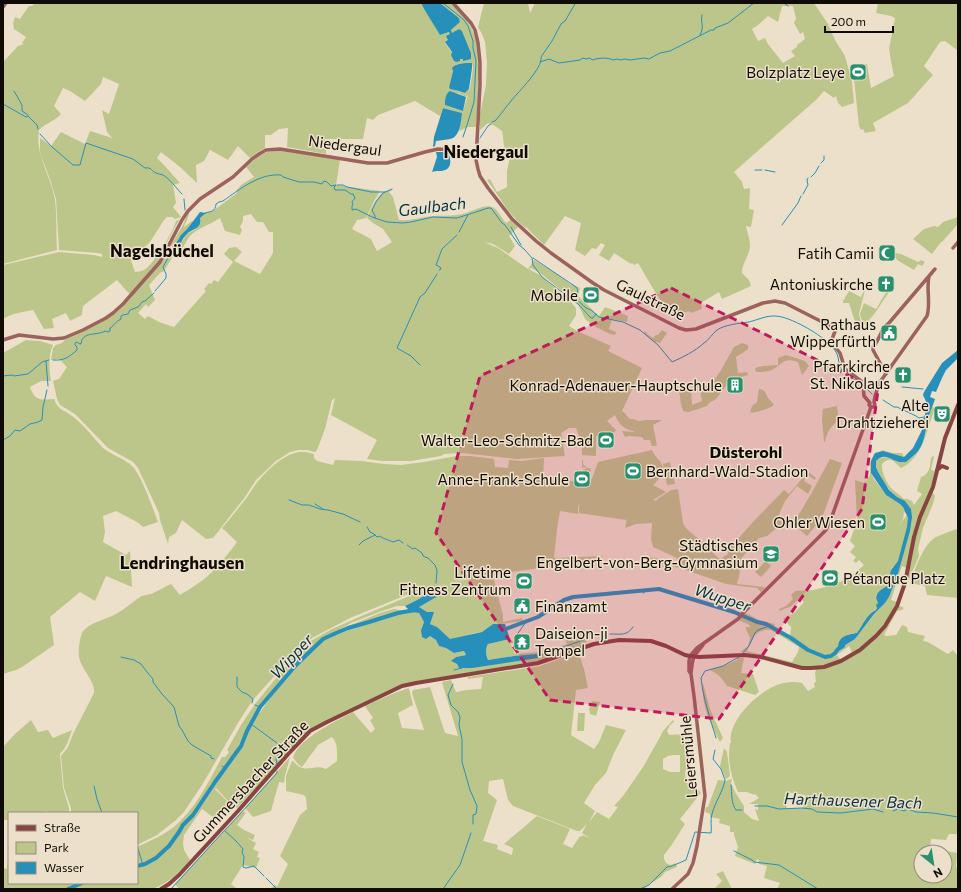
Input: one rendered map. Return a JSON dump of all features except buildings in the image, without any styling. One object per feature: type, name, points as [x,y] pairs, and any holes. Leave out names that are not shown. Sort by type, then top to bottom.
[{"type":"main road","points":[[3,7],[6,3]]},
{"type":"main road","name":"Gaulstraße","points":[[453,3],[471,23],[475,30],[478,43],[480,62],[476,154],[478,169],[483,181],[512,219],[532,238],[592,283],[679,328],[686,330],[696,329],[763,303],[775,301],[785,303],[836,329],[832,343],[840,353],[845,369],[862,382],[864,396]]},
{"type":"main road","name":"Niedergaul","points":[[3,340],[19,335],[53,339],[64,338],[77,333],[113,313],[123,304],[160,262],[182,220],[192,207],[200,199],[233,177],[252,159],[266,150],[280,149],[381,164],[435,150],[452,150],[476,154]]},
{"type":"main road","points":[[954,248],[958,242]]},
{"type":"main road","points":[[886,372],[873,350],[873,347],[886,324],[889,323],[925,284],[935,269]]},
{"type":"main road","points":[[872,402],[878,386],[886,372],[897,360],[927,316],[929,304],[925,284]]},
{"type":"main road","points":[[864,396],[869,398],[874,396]]},
{"type":"main road","points":[[692,656],[696,648],[744,612],[818,538],[828,526],[871,407],[875,404],[864,396]]},
{"type":"main road","points":[[692,656],[745,655],[761,657],[790,666],[816,668],[841,662],[854,654],[878,635],[896,609],[902,593],[914,537],[932,490],[940,456],[958,405]]},
{"type":"main road","points":[[937,470],[942,466],[947,468]]},
{"type":"main road","name":"Gummersbacher Straße","points":[[160,889],[169,884],[179,875],[290,752],[310,732],[396,688],[416,683],[538,663],[594,644],[619,640],[651,641],[685,655],[692,656]]},
{"type":"main road","points":[[692,656],[704,643]]},
{"type":"main road","points":[[700,648],[702,653],[706,656]]},
{"type":"main road","name":"Leiersmühle","points":[[672,889],[691,868],[699,834],[704,796],[691,674],[692,656]]},
{"type":"highlighted area","points":[[671,288],[878,390],[862,509],[719,719],[550,700],[436,533],[480,376]]},
{"type":"green space","points":[[35,3],[421,3],[431,20],[440,31],[444,34],[449,31],[450,34],[448,40],[445,43],[452,53],[460,59],[463,59],[471,53],[462,31],[452,33],[451,30],[460,22],[459,18],[440,3],[451,3],[463,15],[469,24],[474,34],[477,46],[479,59],[479,88],[476,127],[468,127],[459,131],[462,113],[443,108],[440,116],[415,101],[378,115],[373,120],[367,118],[363,139],[325,139],[326,154],[287,147],[288,128],[279,129],[271,135],[265,135],[265,148],[250,158],[238,146],[228,160],[210,150],[204,161],[196,165],[197,183],[161,152],[157,158],[180,183],[173,185],[176,203],[173,207],[181,217],[175,219],[172,217],[167,217],[150,242],[141,251],[129,254],[135,272],[144,270],[158,255],[176,221],[179,220],[165,246],[175,253],[164,271],[160,273],[149,285],[155,300],[148,307],[146,304],[138,313],[145,319],[148,316],[159,322],[174,327],[206,291],[204,289],[209,283],[211,284],[214,280],[218,282],[233,262],[224,254],[229,248],[236,247],[242,252],[234,261],[260,274],[273,253],[273,232],[269,232],[263,222],[257,222],[251,214],[243,216],[243,221],[240,227],[242,230],[240,235],[225,231],[220,218],[192,234],[182,249],[178,252],[172,247],[171,245],[190,211],[184,227],[192,221],[193,222],[174,246],[175,249],[177,249],[187,234],[196,229],[200,218],[206,213],[213,211],[237,193],[236,191],[241,185],[254,177],[246,167],[260,155],[267,152],[280,150],[340,160],[336,185],[380,191],[366,218],[357,220],[352,229],[371,239],[377,251],[392,242],[383,229],[367,218],[376,200],[384,192],[394,189],[389,192],[393,197],[399,220],[457,215],[489,206],[498,212],[506,223],[511,220],[518,227],[509,236],[515,246],[509,254],[493,244],[484,242],[498,248],[528,269],[534,260],[557,274],[571,285],[572,284],[580,288],[578,296],[599,316],[605,307],[628,316],[627,322],[612,319],[609,329],[616,332],[615,335],[610,334],[594,326],[585,319],[578,304],[540,273],[531,268],[529,269],[541,276],[576,308],[576,315],[569,326],[611,346],[608,351],[642,368],[622,411],[630,419],[639,421],[662,420],[653,425],[657,446],[655,443],[656,446],[652,446],[650,440],[644,440],[642,437],[625,437],[622,431],[634,431],[622,426],[615,415],[607,421],[616,430],[614,433],[608,432],[596,436],[596,456],[582,455],[582,444],[576,428],[569,428],[561,433],[565,456],[517,459],[462,453],[444,454],[441,456],[411,461],[382,461],[367,459],[377,440],[331,415],[335,398],[332,400],[325,429],[315,452],[299,450],[290,452],[276,461],[256,480],[245,497],[213,538],[206,539],[182,520],[176,533],[169,537],[168,544],[159,513],[138,468],[133,462],[108,448],[75,414],[60,405],[53,381],[59,379],[67,367],[59,359],[51,360],[53,348],[66,339],[109,318],[132,297],[117,280],[83,306],[82,315],[70,321],[66,313],[52,319],[54,328],[44,329],[33,310],[14,314],[3,319],[3,265],[59,252],[102,257],[102,254],[97,253],[59,250],[56,199],[41,156],[55,200],[57,250],[3,264],[3,61],[18,46],[24,44],[22,43],[26,37],[14,29],[13,23],[15,17],[20,19],[29,6],[32,6]],"holes":[[[472,63],[473,68],[470,89],[465,93],[450,89],[449,87],[454,66],[457,64]],[[103,77],[119,84],[109,114],[102,110],[107,132],[112,138],[90,131],[85,144],[61,132],[51,146],[40,138],[41,155],[39,148],[39,130],[61,114],[54,106],[63,88],[85,101],[101,84]],[[458,93],[466,97],[468,95],[463,111],[445,105]]]},
{"type":"green space","points":[[484,3],[528,3],[530,13],[535,3],[814,3],[828,24],[835,40],[845,56],[852,82],[854,103],[842,107],[838,103],[836,96],[834,98],[824,91],[817,99],[734,172],[742,182],[744,189],[750,188],[749,209],[754,210],[751,227],[746,226],[750,245],[742,273],[749,280],[751,286],[722,299],[719,292],[701,303],[702,309],[691,313],[689,311],[679,314],[676,308],[668,310],[655,292],[638,263],[634,265],[632,263],[631,264],[614,253],[609,261],[599,255],[605,245],[601,243],[596,249],[592,248],[585,256],[575,250],[581,223],[565,216],[544,245],[507,209],[487,180],[490,179],[497,192],[507,187],[507,171],[510,157],[504,146],[502,131],[488,123],[480,130],[480,114],[486,85],[487,63],[485,42],[478,27]],"holes":[[[782,6],[793,6],[796,19],[794,23],[800,34],[803,32],[805,39],[791,51],[795,56],[783,63],[765,38],[758,41],[752,29],[768,16],[778,22]]]},
{"type":"green space","points":[[878,3],[958,3],[958,51],[945,41],[940,42],[924,66],[933,75],[908,103],[873,123],[876,131],[865,133],[859,126],[853,67],[860,65],[863,76],[861,65],[867,64],[871,88],[894,76],[889,49],[895,18],[876,13]]},
{"type":"green space","points":[[958,217],[958,224],[932,254],[913,239],[924,229],[934,226],[938,227],[943,222]]},
{"type":"green space","points":[[894,254],[901,254],[918,262],[921,260],[925,262],[922,266],[918,264],[914,270],[897,260]]},
{"type":"green space","points":[[866,286],[859,314],[861,322],[858,322],[857,331],[849,303],[843,303],[843,301],[849,291],[861,297]]},
{"type":"green space","points":[[887,291],[889,292],[875,313],[865,325],[863,324],[860,314],[864,303],[876,309]]},
{"type":"green space","points":[[662,330],[667,333],[660,343],[655,343],[644,333],[645,331],[653,338]]},
{"type":"green space","points":[[26,340],[40,341],[53,345],[49,363],[51,381],[41,381],[30,387],[34,395],[39,399],[54,399],[60,408],[80,423],[103,448],[132,466],[143,484],[158,522],[143,527],[137,522],[116,511],[103,516],[105,532],[103,542],[126,555],[130,551],[132,587],[106,576],[95,601],[80,592],[50,617],[54,645],[22,667],[3,674],[3,353]]},
{"type":"green space","points":[[742,343],[748,345],[748,349],[736,357],[738,373],[747,372],[748,375],[734,379],[726,386],[716,399],[707,406],[688,412],[683,411],[679,390],[691,389],[692,405],[702,401],[700,390],[715,379],[734,347]]},
{"type":"green space","points":[[786,355],[805,361],[809,366],[802,375],[798,362],[793,360],[785,361],[769,371],[756,372],[755,368],[778,365],[778,358]]},
{"type":"green space","points":[[759,389],[765,392],[774,405],[752,413],[750,412],[752,406],[757,402]]},
{"type":"green space","points":[[837,406],[839,420],[830,429],[824,442],[822,419],[823,409]]},
{"type":"green space","points":[[932,407],[935,408],[927,434],[914,457],[901,468],[892,460],[885,461],[882,464],[882,470],[887,483],[904,499],[912,501],[914,505],[922,494],[917,491],[921,477],[928,472],[931,458],[933,456],[934,457],[931,470],[935,471],[931,490],[935,496],[923,528],[918,549],[919,556],[908,582],[909,569],[902,566],[891,600],[897,602],[889,617],[898,606],[904,608],[897,611],[884,635],[896,635],[902,625],[907,627],[908,632],[925,636],[923,641],[928,642],[948,654],[953,650],[958,656],[958,834],[949,834],[946,840],[931,839],[930,844],[913,844],[913,884],[953,884],[953,852],[957,853],[956,867],[958,868],[958,889],[777,889],[780,883],[764,878],[767,866],[759,864],[757,859],[755,864],[735,856],[738,847],[734,832],[730,832],[730,826],[719,823],[720,819],[710,817],[710,814],[705,812],[718,780],[727,781],[732,779],[731,783],[744,806],[744,812],[752,819],[759,821],[755,809],[758,810],[758,804],[749,804],[759,798],[755,794],[738,792],[733,780],[729,762],[729,749],[731,734],[734,726],[745,708],[769,689],[780,684],[792,682],[802,683],[808,691],[815,687],[816,670],[759,655],[740,652],[748,646],[750,638],[746,627],[751,627],[740,621],[740,619],[746,613],[759,620],[775,624],[773,628],[790,637],[791,627],[783,619],[795,612],[804,602],[800,598],[790,607],[780,611],[779,609],[786,606],[793,599],[791,595],[795,591],[813,590],[840,582],[849,577],[850,578],[864,565],[859,560],[856,563],[853,561],[856,557],[850,552],[855,546],[850,541],[857,520],[855,480],[864,483],[870,475],[870,463],[874,454],[883,450],[893,453],[902,453],[904,457],[883,451],[871,461],[871,473],[874,479],[886,495],[900,504],[907,514],[904,512],[903,519],[899,525],[911,511],[883,482],[876,468],[876,461],[884,457],[898,462],[919,446],[925,437]],"holes":[[[899,566],[897,577],[885,603],[874,614],[855,639],[839,649],[849,634],[857,633],[867,617],[876,610],[878,603],[876,600],[876,595],[892,581],[890,577],[892,567],[894,567],[891,576],[893,577]],[[884,625],[869,644],[842,662],[837,655],[849,646],[852,654],[870,640]],[[765,630],[771,630],[799,647],[798,652],[792,662],[747,651],[755,635]],[[786,792],[805,795],[803,808],[787,808],[784,800]]]},
{"type":"green space","points":[[652,450],[662,464],[660,477],[653,485],[666,492],[653,500],[659,501],[656,500],[671,490],[678,489],[684,525],[720,559],[728,554],[728,550],[784,490],[789,494],[807,471],[816,478],[815,480],[807,475],[804,481],[812,486],[808,494],[797,486],[785,501],[777,519],[783,523],[767,536],[759,538],[741,559],[737,584],[764,587],[765,588],[761,592],[757,588],[726,584],[683,569],[646,559],[646,557],[656,558],[677,565],[679,559],[653,547],[651,539],[652,523],[636,524],[625,528],[627,518],[626,520],[579,513],[579,506],[581,503],[578,506],[578,514],[560,511],[554,558],[604,556],[562,565],[450,582],[493,576],[503,615],[503,622],[522,618],[523,621],[493,624],[482,632],[450,640],[437,627],[430,624],[427,612],[418,607],[429,592],[405,606],[397,606],[351,623],[323,639],[295,664],[276,686],[260,710],[252,718],[230,763],[238,753],[254,719],[297,664],[324,640],[351,625],[380,613],[394,609],[419,613],[424,622],[421,630],[436,640],[439,646],[454,653],[464,651],[466,655],[456,657],[452,662],[457,664],[459,668],[473,668],[497,664],[514,656],[488,660],[487,656],[486,650],[488,644],[510,639],[511,642],[514,642],[511,644],[515,654],[537,652],[543,653],[567,644],[566,640],[582,636],[587,639],[587,641],[584,644],[544,660],[408,683],[318,725],[276,766],[237,808],[216,788],[215,789],[229,803],[214,818],[202,809],[184,835],[184,850],[190,860],[169,880],[153,889],[73,889],[82,884],[138,884],[138,847],[157,838],[183,819],[202,794],[222,757],[225,757],[229,752],[227,750],[255,704],[298,651],[309,642],[332,629],[366,614],[419,592],[449,583],[409,594],[350,618],[312,638],[298,650],[252,701],[202,785],[184,812],[157,835],[138,844],[138,812],[71,812],[64,788],[61,756],[68,747],[94,693],[93,684],[80,662],[79,650],[81,635],[84,630],[91,625],[118,613],[141,596],[151,594],[171,584],[180,595],[208,576],[237,542],[222,528],[262,477],[279,461],[292,454],[301,452],[314,454],[314,458],[317,461],[333,465],[335,460],[401,465],[456,456],[470,456],[494,459],[495,467],[508,468],[509,460],[522,461],[544,458],[543,480],[573,481],[578,486],[590,484],[598,462]]},
{"type":"green space","points":[[830,459],[842,463],[822,518],[807,536],[798,528],[793,526],[793,524]]},
{"type":"green space","points":[[582,460],[583,464],[587,468],[590,468],[591,471],[588,483],[578,482],[577,477],[587,476],[588,481],[589,470],[588,473],[584,473],[583,469],[587,469],[584,467],[582,468]]},
{"type":"green space","points":[[670,462],[675,484],[667,485],[663,464]]},
{"type":"green space","points":[[956,529],[958,532],[958,598],[927,595],[925,586],[910,583],[923,551],[931,540]]},
{"type":"green space","points":[[766,561],[771,566],[761,577],[755,572]]},
{"type":"green space","points":[[581,651],[579,654],[588,688],[576,690],[571,735],[594,749],[599,742],[606,725],[626,730],[606,773],[595,785],[584,803],[595,811],[589,822],[597,812],[609,819],[618,807],[614,806],[623,796],[643,767],[663,731],[673,720],[674,722],[670,725],[667,731],[669,735],[683,734],[691,759],[685,772],[686,783],[695,785],[701,793],[680,819],[685,824],[664,855],[666,863],[670,865],[676,863],[677,867],[665,872],[661,877],[644,889],[270,889],[275,885],[277,887],[288,864],[280,856],[300,815],[307,809],[306,798],[304,795],[286,791],[286,776],[292,761],[305,769],[317,767],[326,769],[337,761],[336,745],[332,737],[318,745],[302,767],[299,765],[293,758],[296,751],[310,737],[353,712],[371,733],[375,729],[370,720],[373,718],[365,706],[409,688],[413,705],[398,713],[402,728],[424,730],[412,693],[413,690],[430,687],[445,733],[458,736],[442,682],[451,680],[456,692],[481,689],[483,677],[468,679],[468,677],[540,666]],"holes":[[[673,755],[680,755],[680,772],[670,772],[663,769],[663,759]],[[503,779],[508,800],[513,806],[577,831],[580,831],[587,824],[582,833],[591,839],[583,835],[581,837],[580,836],[572,848],[563,844],[570,829],[537,816],[504,844],[513,848],[512,855],[497,849],[498,845],[483,841],[497,800],[488,793],[489,781]]]},
{"type":"green space","points":[[738,658],[744,658],[741,673],[753,674],[759,692],[755,695],[727,686],[720,676],[710,670],[724,666],[737,660]]},
{"type":"green space","points":[[703,683],[710,709],[723,738],[720,742],[711,725],[706,711],[703,699]]},
{"type":"green space","points":[[592,701],[600,702],[596,716],[590,714],[589,709]]},
{"type":"green space","points":[[578,713],[585,713],[584,731],[577,731]]},
{"type":"green space","points":[[31,720],[38,732],[48,730],[53,738],[72,730],[66,746],[60,754],[63,788],[69,812],[8,812],[8,820],[3,820],[3,747]]},
{"type":"green space","points":[[724,748],[727,752],[730,775],[726,779],[720,766]]},
{"type":"green space","points":[[290,757],[284,783],[279,782],[271,811],[253,817],[245,808]]},
{"type":"green space","points":[[243,811],[246,813],[237,825],[255,835],[253,840],[247,838],[256,843],[253,849],[259,852],[257,857],[260,858],[256,868],[243,865],[231,884],[237,889],[179,889],[175,884]]},
{"type":"green space","points":[[8,860],[8,884],[76,884],[69,888],[61,889],[3,889],[3,868],[7,869]]},
{"type":"green space","points":[[723,871],[732,889],[714,889],[722,881],[716,874]]},
{"type":"water","points":[[421,3],[440,3],[459,18],[460,22],[451,30],[452,33],[459,29],[462,31],[471,53],[471,59],[463,61],[463,59],[460,59],[460,61],[457,62],[454,61],[451,55],[452,52],[445,42],[448,40],[446,36],[450,34],[449,32],[440,35]]},
{"type":"water","points":[[472,63],[469,89],[465,93],[450,89],[449,87],[453,71],[452,68],[458,64]]},
{"type":"water","points":[[450,91],[466,97],[463,111],[445,105],[446,95]]},
{"type":"water","points":[[443,108],[462,113],[460,125],[458,132],[453,138],[436,141],[435,146],[433,147],[434,137]]},
{"type":"water","points":[[436,152],[448,153],[450,157],[450,165],[445,170],[432,172],[437,157]]},
{"type":"water","points":[[200,212],[206,213],[200,218],[200,225],[188,233],[182,240],[177,250],[175,249],[174,247],[181,235]]},
{"type":"water","points":[[958,350],[958,358],[946,370],[936,392],[932,391],[930,397],[935,399],[929,415],[923,440],[918,451],[906,462],[899,462],[888,457],[879,458],[876,461],[878,472],[889,490],[897,497],[905,501],[911,509],[912,517],[910,531],[897,577],[889,597],[855,639],[838,649],[839,641],[843,637],[857,633],[867,617],[876,610],[876,605],[878,603],[876,596],[892,582],[890,572],[898,561],[907,527],[908,518],[903,507],[886,495],[871,473],[871,461],[875,453],[883,451],[904,457],[913,448],[922,430],[923,420],[928,406],[923,395],[924,392],[942,363]]},
{"type":"water","points":[[429,592],[436,592],[438,596],[419,607],[427,612],[434,612],[430,624],[437,627],[450,639],[482,632],[493,624],[505,624],[510,639],[488,644],[486,652],[488,660],[537,654],[538,658],[473,668],[459,668],[457,664],[451,661],[456,657],[466,655],[464,651],[454,653],[439,646],[436,640],[430,636],[426,639],[422,637],[421,630],[424,622],[419,613],[411,612],[405,606]]},
{"type":"waterway","points":[[443,3],[464,20],[468,26],[473,41],[476,61],[474,102],[463,137]]},
{"type":"waterway","points":[[540,62],[549,59],[559,63],[580,60],[583,58],[590,58],[592,60],[602,58],[613,60],[649,59],[660,53],[670,51],[728,23],[754,3]]},
{"type":"waterway","points":[[784,3],[788,6]]},
{"type":"waterway","points":[[492,122],[495,121],[525,86],[541,62],[541,57],[561,24],[565,21],[575,4]]},
{"type":"waterway","points":[[700,35],[702,29],[702,15]]},
{"type":"waterway","points":[[14,91],[22,105],[22,111],[28,115]]},
{"type":"waterway","points":[[3,104],[26,117],[28,116],[37,125],[38,129]]},
{"type":"waterway","points":[[480,138],[491,124]]},
{"type":"waterway","points":[[40,134],[51,146],[73,165],[80,165],[86,143],[133,159],[145,168],[166,177],[182,194]]},
{"type":"waterway","points":[[821,163],[824,160],[824,156]]},
{"type":"waterway","points":[[811,177],[819,166]]},
{"type":"waterway","points":[[755,170],[762,170]]},
{"type":"waterway","points":[[765,170],[775,172]]},
{"type":"waterway","name":"Gaulbach","points":[[205,213],[213,211],[216,204],[250,183],[273,175],[281,175],[299,182],[314,182],[322,184],[324,181],[331,186],[336,185],[334,187],[335,190],[345,190],[353,194],[355,198],[352,202],[352,210],[356,209],[387,222],[403,223],[433,217],[457,218],[491,208],[519,245],[532,258],[533,265],[542,277],[578,304],[591,318],[593,318],[596,314]]},
{"type":"waterway","points":[[803,194],[808,185],[808,178]]},
{"type":"waterway","points":[[337,185],[343,185],[371,192],[385,192]]},
{"type":"waterway","points":[[375,218],[372,210],[376,202],[383,193],[392,189]]},
{"type":"waterway","points":[[782,225],[798,203],[801,196]]},
{"type":"waterway","points":[[184,199],[185,210]]},
{"type":"waterway","points":[[459,232],[468,215]]},
{"type":"waterway","points":[[511,227],[521,245]]},
{"type":"waterway","points":[[439,270],[441,269],[440,267],[436,265],[442,249],[457,235]]},
{"type":"waterway","name":"Gaulbach","points":[[155,291],[166,278],[163,267],[175,246]]},
{"type":"waterway","name":"Gaulbach","points":[[533,258],[576,287],[578,291],[575,298],[586,308],[591,310],[599,317],[623,322],[640,330],[658,345],[672,362],[706,342],[720,328],[732,324],[779,316],[800,324],[825,340],[836,352],[841,369],[850,377],[858,381]]},
{"type":"waterway","points":[[420,365],[411,356],[397,348],[420,297],[425,293],[437,274]]},
{"type":"waterway","name":"Gaulbach","points":[[53,360],[63,359],[71,355],[77,350],[75,343],[77,342],[81,344],[82,340],[87,335],[110,331],[110,328],[121,319],[121,316],[128,314],[130,310],[138,307],[154,293]]},
{"type":"waterway","points":[[568,296],[574,297]]},
{"type":"waterway","name":"Gaulbach","points":[[3,376],[28,374],[42,362],[49,360]]},
{"type":"waterway","points":[[46,361],[48,386]]},
{"type":"waterway","points":[[902,387],[923,389]]},
{"type":"waterway","name":"Gaulbach","points":[[866,388],[872,394]]},
{"type":"waterway","points":[[3,440],[10,436],[15,430],[20,431],[30,424],[42,420],[47,390]]},
{"type":"waterway","name":"Gaulbach","points":[[883,400],[894,407],[897,407],[919,418],[924,417]]},
{"type":"waterway","points":[[289,500],[302,505],[309,505],[343,514],[360,522]]},
{"type":"waterway","points":[[315,504],[323,509]]},
{"type":"waterway","points":[[367,527],[370,532],[377,537],[380,536],[393,542],[399,540],[403,543]]},
{"type":"waterway","points":[[359,545],[363,541],[375,535]]},
{"type":"waterway","points":[[407,545],[413,549],[415,548],[435,565],[437,570],[436,583]]},
{"type":"waterway","points":[[435,593],[437,591],[436,588]]},
{"type":"waterway","name":"Wupper","points":[[503,630],[538,617],[564,600],[573,597],[659,589],[734,612],[757,622],[766,624],[791,638],[808,650],[825,657],[831,656],[843,646]]},
{"type":"waterway","name":"Wupper","points":[[643,593],[648,590]]},
{"type":"waterway","name":"Wipper","points":[[138,866],[156,858],[169,846],[183,825],[193,815],[241,746],[260,707],[296,665],[323,639],[348,628],[398,613],[415,610]]},
{"type":"waterway","points":[[514,638],[526,622]]},
{"type":"waterway","points":[[743,653],[749,646],[755,633],[758,630],[769,626]]},
{"type":"waterway","points":[[610,634],[626,633],[633,627]]},
{"type":"waterway","points":[[539,656],[583,640]]},
{"type":"waterway","points":[[121,657],[134,660],[141,664],[153,679],[153,682],[162,694],[174,707],[179,726],[188,741],[214,759]]},
{"type":"waterway","points":[[716,738],[705,700],[701,678],[705,671],[723,666],[739,657]]},
{"type":"waterway","points":[[454,670],[462,668]]},
{"type":"waterway","points":[[237,677],[237,687],[253,699],[252,703]]},
{"type":"waterway","points":[[453,684],[448,695],[451,705],[458,712],[460,717],[459,725],[462,739],[462,762],[470,790],[477,806],[476,814],[473,815],[473,824]]},
{"type":"waterway","name":"Wipper","points":[[255,705],[260,707]]},
{"type":"waterway","points":[[251,724],[281,746],[276,759],[277,763],[273,767]]},
{"type":"waterway","points":[[640,889],[649,885],[667,867],[686,860],[695,832],[711,833],[712,814],[723,789],[725,780],[721,769],[713,759],[715,750]]},
{"type":"waterway","points":[[171,889],[277,773],[277,771]]},
{"type":"waterway","name":"Harthausener Bach","points":[[731,785],[734,807],[736,810],[742,810]]},
{"type":"waterway","points":[[94,786],[102,812]]},
{"type":"waterway","name":"Harthausener Bach","points":[[755,806],[767,806],[779,809],[802,808],[812,809],[817,812],[841,813],[873,809],[883,812]]},
{"type":"waterway","name":"Harthausener Bach","points":[[893,811],[898,809],[904,811],[908,809],[916,812],[958,817]]},
{"type":"waterway","points":[[225,831],[243,849],[243,867],[246,868],[254,866],[264,876]]},
{"type":"waterway","points":[[443,889],[460,865],[471,833]]},
{"type":"waterway","points":[[138,849],[143,865]]},
{"type":"waterway","points":[[734,851],[754,862],[779,865],[818,889]]},
{"type":"waterway","points":[[266,878],[277,889]]},
{"type":"waterway","name":"Wipper","points":[[68,889],[80,884]]},
{"type":"place","name":"Bolzplatz Leye","points":[[858,72]]},
{"type":"place","name":"Fatih Camii","points":[[887,253]]},
{"type":"place","name":"Antoniuskirche","points":[[886,284]]},
{"type":"place","name":"Mobile","points":[[591,295]]},
{"type":"place","name":"Rathaus Wipperfürth","points":[[889,333]]},
{"type":"place","name":"Pfarrkirche St. Nikolaus","points":[[903,375]]},
{"type":"place","name":"Konrad-Adenauer-Hauptschule","points":[[735,385]]},
{"type":"place","name":"Alte Drahtzieherei","points":[[942,414]]},
{"type":"place","name":"Walter-Leo-Schmitz-Bad","points":[[606,440]]},
{"type":"place","name":"Bernhard-Wald-Stadion","points":[[633,471]]},
{"type":"place","name":"Anne-Frank-Schule","points":[[582,479]]},
{"type":"place","name":"Ohler Wiesen","points":[[878,522]]},
{"type":"place","name":"Städtisches Engelbert-von-Berg-Gymnasium","points":[[771,554]]},
{"type":"place","name":"Pétanque Platz","points":[[830,578]]},
{"type":"place","name":"Lifetime Fitness Zentrum","points":[[524,581]]},
{"type":"place","name":"Finanzamt","points":[[522,606]]},
{"type":"place","name":"Daiseion-ji Tempel","points":[[522,642]]},
{"type":"district","name":"Niedergaul","points":[[486,151]]},
{"type":"district","name":"Nagelsbüchel","points":[[162,250]]},
{"type":"district","name":"Düsterohl","points":[[746,451]]},
{"type":"district","name":"Lendringhausen","points":[[182,562]]}]
